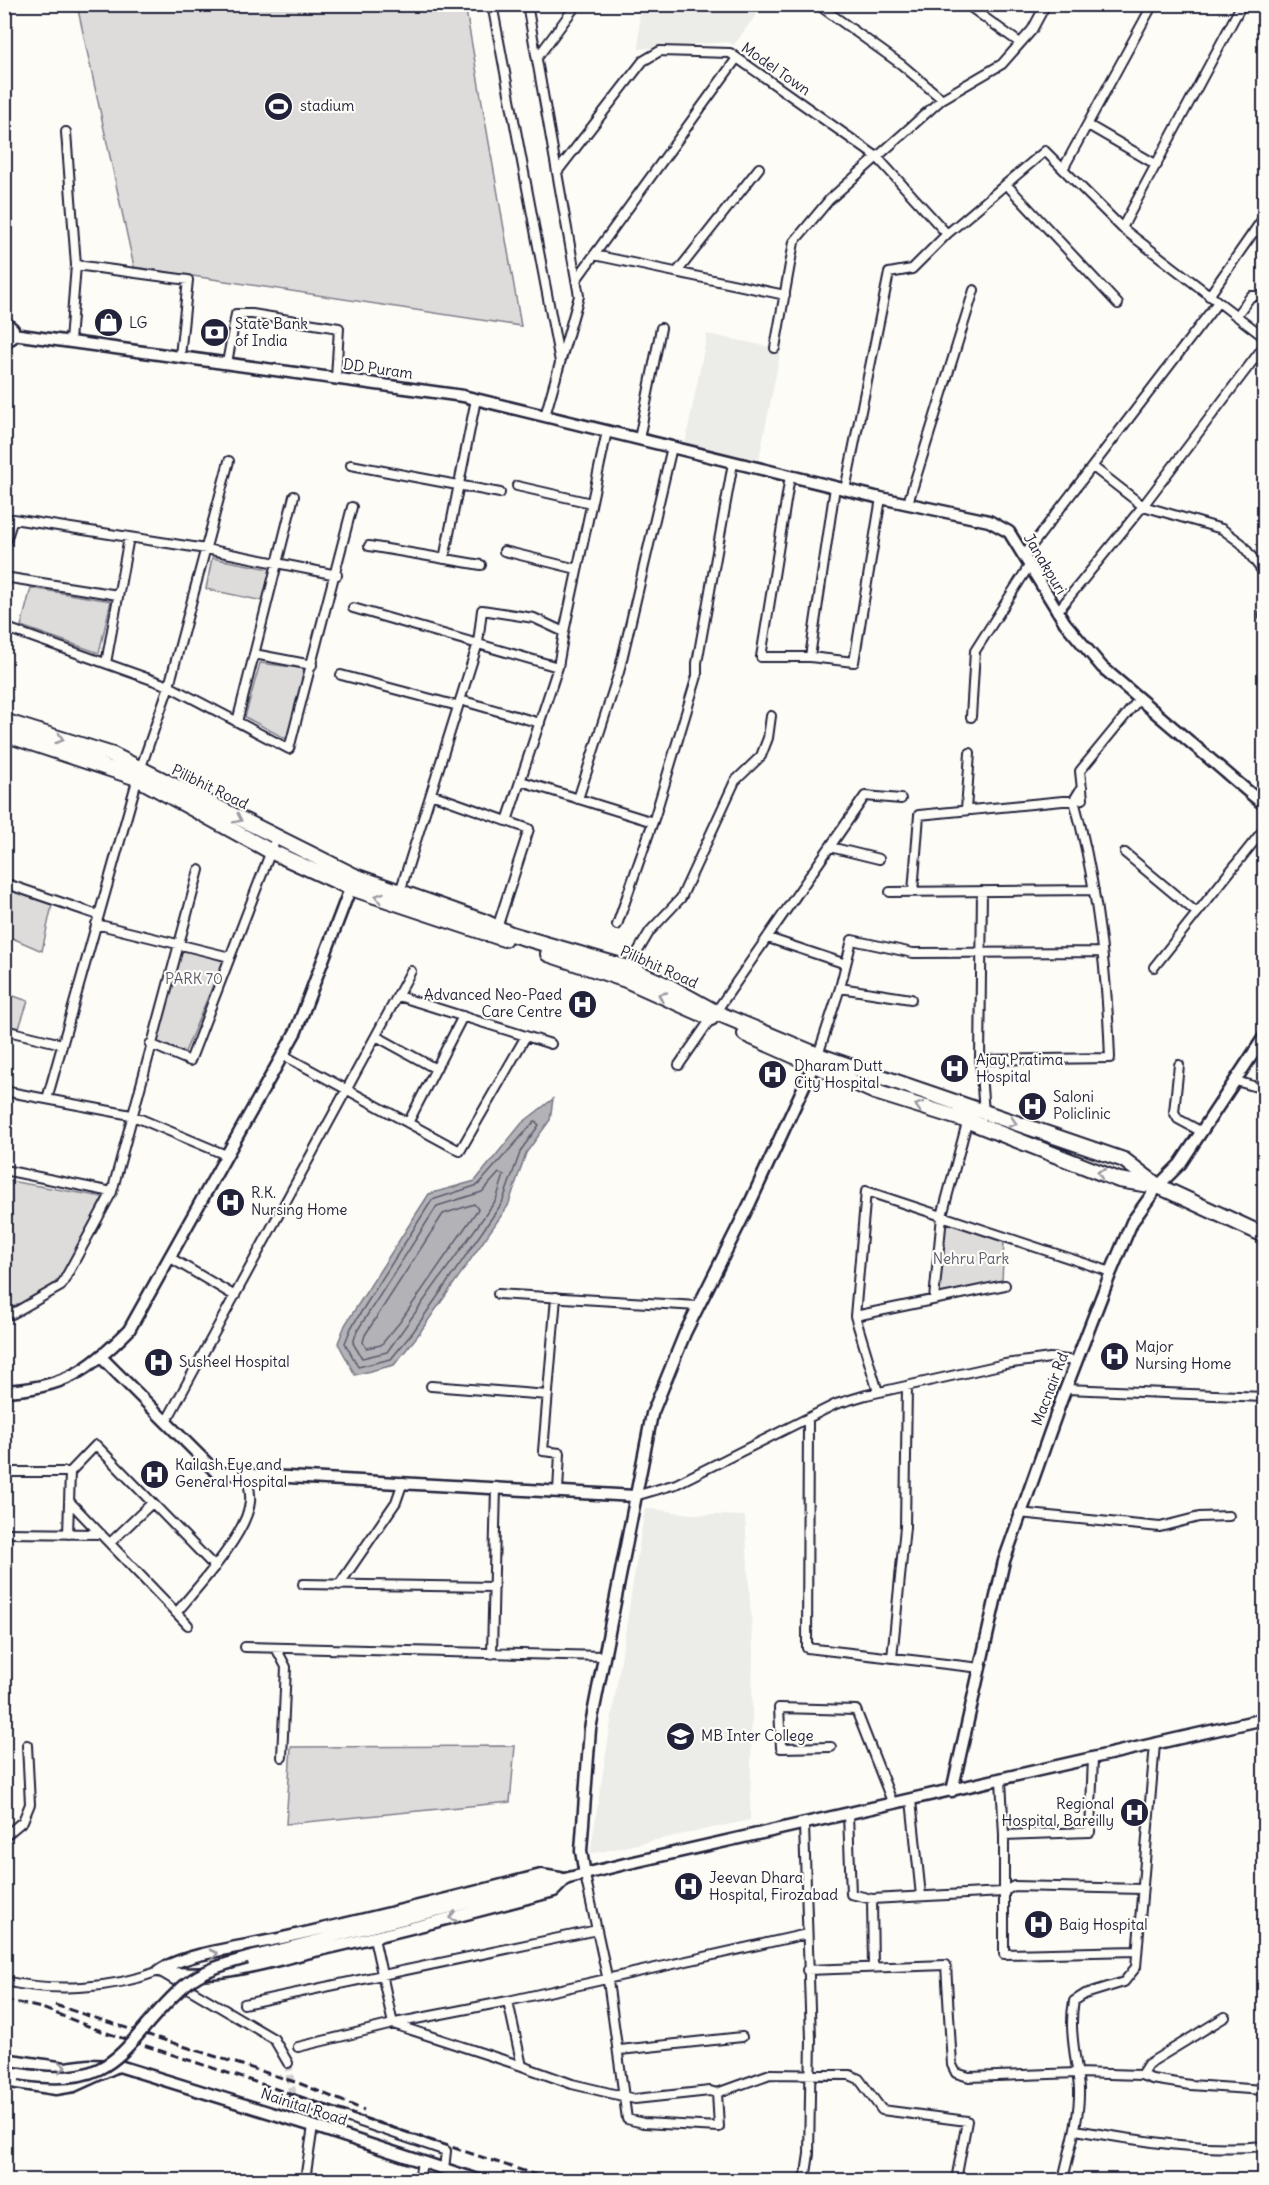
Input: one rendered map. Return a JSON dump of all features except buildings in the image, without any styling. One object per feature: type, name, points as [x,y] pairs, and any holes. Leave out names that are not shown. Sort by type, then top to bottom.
[{"type":"highway","name":"Pilibhit Road","points":[[4,721],[113,755],[138,774],[273,844],[353,882],[400,892],[497,928],[628,968],[668,986],[714,1016],[816,1060],[974,1114],[1124,1160],[1158,1186],[1264,1235]]},
{"type":"highway","points":[[4,734],[138,774]]},
{"type":"highway","points":[[353,882],[626,980],[714,1016]]},
{"type":"highway","points":[[974,1114],[1119,1180],[1158,1186]]},
{"type":"street","points":[[492,4],[560,363]]},
{"type":"street","points":[[527,4],[579,296],[545,416]]},
{"type":"street","points":[[537,58],[577,4]]},
{"type":"street","points":[[816,4],[902,65],[942,99]]},
{"type":"street","points":[[966,4],[1020,43]]},
{"type":"street","points":[[775,348],[794,242],[829,200],[942,99],[1002,64],[1032,30],[1046,4]]},
{"type":"street","points":[[1063,170],[1153,4]]},
{"type":"street","points":[[1122,228],[1242,4]]},
{"type":"street","name":"Model Town","points":[[557,172],[643,61],[660,51],[730,52],[877,157],[947,234]]},
{"type":"street","points":[[576,280],[737,58]]},
{"type":"street","points":[[1088,125],[1157,165]]},
{"type":"street","points":[[66,132],[76,265],[70,341]]},
{"type":"street","points":[[810,657],[840,488],[889,273],[912,269],[947,234],[1045,152],[1122,228],[1264,337]]},
{"type":"street","points":[[677,273],[759,168]]},
{"type":"street","points":[[1006,184],[1118,304]]},
{"type":"street","points":[[1209,296],[1264,217]]},
{"type":"street","points":[[1256,230],[1264,235]]},
{"type":"street","points":[[594,255],[785,295]]},
{"type":"street","points":[[76,265],[188,280],[180,356]]},
{"type":"street","points":[[908,503],[974,290]]},
{"type":"street","points":[[1236,316],[1251,296],[1264,296]]},
{"type":"street","points":[[971,717],[975,651],[1026,561],[1093,467],[1218,302]]},
{"type":"street","points":[[227,363],[236,314],[262,315],[339,328],[336,378]]},
{"type":"street","points":[[4,321],[12,325],[8,342]]},
{"type":"street","points":[[639,439],[661,328]]},
{"type":"street","name":"DD Puram","points":[[8,342],[70,341],[476,399],[733,463]]},
{"type":"street","points":[[1057,612],[1143,506],[1264,346]]},
{"type":"street","points":[[444,559],[476,399]]},
{"type":"street","points":[[507,821],[558,667],[607,431]]},
{"type":"street","points":[[578,799],[619,672],[672,447]]},
{"type":"street","points":[[47,1099],[138,774],[169,686],[229,460]]},
{"type":"street","points":[[617,925],[653,822],[698,676],[733,463]]},
{"type":"street","name":"Janakpuri","points":[[733,463],[989,521],[1009,532],[1057,612],[1102,667],[1264,802]]},
{"type":"street","points":[[351,465],[500,493]]},
{"type":"street","points":[[1093,467],[1143,506],[1222,529],[1241,543],[1264,573]]},
{"type":"street","points":[[790,476],[761,657],[810,657],[854,662],[881,498]]},
{"type":"street","points":[[518,486],[591,503]]},
{"type":"street","points":[[237,722],[294,496]]},
{"type":"street","points":[[4,627],[169,686],[289,749],[337,574],[352,507]]},
{"type":"street","points":[[4,547],[14,519],[206,549],[337,574]]},
{"type":"street","points":[[106,663],[129,537]]},
{"type":"street","points":[[369,546],[481,565]]},
{"type":"street","points":[[504,551],[577,569]]},
{"type":"street","points":[[4,577],[118,595]]},
{"type":"street","points":[[353,608],[558,667]]},
{"type":"street","points":[[400,892],[478,643],[482,610],[534,618],[564,632]]},
{"type":"street","points":[[254,654],[312,665]]},
{"type":"street","points":[[341,675],[540,723]]},
{"type":"street","points":[[913,892],[919,815],[1083,799],[1080,771],[1139,699]]},
{"type":"street","points":[[628,968],[650,931],[681,898],[735,781],[761,756],[768,738],[771,716]]},
{"type":"street","points":[[966,810],[970,753]]},
{"type":"street","points":[[521,781],[653,822]]},
{"type":"street","points":[[431,794],[530,829],[497,928]]},
{"type":"street","points":[[679,1065],[865,796],[901,799]]},
{"type":"street","points":[[980,1060],[1110,1058],[1108,996],[1090,859],[1074,800]]},
{"type":"street","points":[[1154,967],[1264,829]]},
{"type":"street","points":[[150,1044],[190,1061],[273,844]]},
{"type":"street","points":[[830,847],[879,859]]},
{"type":"street","points":[[1125,853],[1197,913]]},
{"type":"street","points":[[4,1314],[12,1314],[61,1286],[112,1192],[130,1115],[199,870]]},
{"type":"street","points":[[4,1391],[35,1390],[72,1376],[102,1358],[129,1330],[296,1031],[353,882]]},
{"type":"street","points":[[4,883],[98,915]]},
{"type":"street","points":[[890,892],[1094,890]]},
{"type":"street","points":[[934,1299],[942,1216],[974,1114],[980,1060],[982,891]]},
{"type":"street","points":[[96,924],[230,957]]},
{"type":"street","points":[[768,938],[846,964]]},
{"type":"street","points":[[717,2093],[719,2127],[629,2121],[623,2095],[620,2050],[608,1981],[581,1851],[590,1729],[652,1414],[698,1306],[816,1060],[840,988],[852,940],[913,953],[1102,952]]},
{"type":"street","points":[[166,1422],[411,971]]},
{"type":"street","points":[[840,988],[911,999]]},
{"type":"street","points":[[398,996],[551,1044]]},
{"type":"street","points":[[408,1123],[463,1016]]},
{"type":"street","points":[[4,1030],[62,1044]]},
{"type":"street","points":[[376,1036],[436,1068]]},
{"type":"street","points":[[283,1055],[460,1151],[526,1036]]},
{"type":"street","name":"Macnair Rd","points":[[952,1791],[1004,1561],[1111,1272],[1132,1222],[1158,1186],[1180,1164],[1264,1037]]},
{"type":"street","points":[[1179,1065],[1174,1112],[1178,1119],[1202,1132]]},
{"type":"street","points":[[1236,1081],[1264,1089]]},
{"type":"street","points":[[4,1091],[130,1115],[226,1155]]},
{"type":"street","points":[[4,1170],[112,1192]]},
{"type":"street","points":[[879,1392],[855,1316],[866,1191],[1111,1272]]},
{"type":"street","points":[[169,1257],[235,1296]]},
{"type":"street","points":[[855,1316],[1005,1285]]},
{"type":"street","points":[[498,1294],[698,1306]]},
{"type":"street","points":[[556,1297],[543,1451],[560,1453],[558,1491]]},
{"type":"street","points":[[102,1358],[217,1473],[635,1496],[676,1484],[836,1404],[1005,1364],[1050,1358],[1077,1361]]},
{"type":"street","points":[[431,1386],[548,1395]]},
{"type":"street","points":[[892,1658],[905,1527],[907,1386]]},
{"type":"street","points":[[1066,1389],[1264,1397]]},
{"type":"street","points":[[808,1418],[807,1648],[981,1668]]},
{"type":"street","points":[[68,1534],[70,1472],[96,1445],[215,1568]]},
{"type":"street","points":[[4,1472],[70,1472]]},
{"type":"street","points":[[176,1613],[215,1568],[246,1518],[250,1501],[247,1474]]},
{"type":"street","points":[[339,1585],[396,1502],[403,1482]]},
{"type":"street","points":[[492,1654],[496,1487]]},
{"type":"street","points":[[69,1501],[188,1625]]},
{"type":"street","points":[[110,1543],[152,1503]]},
{"type":"street","points":[[1020,1513],[1160,1527],[1199,1516],[1229,1516]]},
{"type":"street","points":[[4,1533],[101,1534]]},
{"type":"street","points":[[303,1584],[494,1587]]},
{"type":"street","points":[[244,1647],[604,1656]]},
{"type":"street","points":[[276,1648],[286,1667],[282,1757]]},
{"type":"street","points":[[831,1747],[781,1748],[779,1707],[856,1710],[893,1804]]},
{"type":"street","points":[[4,2072],[66,2078],[90,2074],[112,2061],[133,2043],[186,1984],[212,1968],[548,1883],[1264,1719]]},
{"type":"street","points":[[1063,2181],[1075,2130],[1079,2092],[1071,2016],[1074,2001],[1085,1994],[1124,1982],[1136,1967],[1155,1744]]},
{"type":"street","points":[[4,1837],[23,1821],[30,1804],[27,1745]]},
{"type":"street","points":[[1004,1835],[1090,1832],[1093,1758]]},
{"type":"street","points":[[1001,1780],[1004,1835],[1004,1954],[1136,1951]]},
{"type":"street","points":[[911,1800],[921,1896]]},
{"type":"street","points":[[848,1815],[851,1894],[872,1899],[1004,1892],[1014,1886],[1142,1888]]},
{"type":"street","points":[[804,1825],[811,2075],[805,2181]]},
{"type":"street","points":[[4,1981],[93,1986],[130,1981],[159,1971],[168,1965],[197,1957],[403,1912],[541,1875],[566,1879]]},
{"type":"street","points":[[159,1971],[181,1976],[215,1974],[374,1938],[554,1891],[566,1879]]},
{"type":"street","points":[[872,1899],[873,1967]]},
{"type":"street","points":[[243,2004],[597,1930]]},
{"type":"street","points":[[298,2047],[393,2024],[608,1981],[807,1934]]},
{"type":"street","points":[[374,1938],[393,2024]]},
{"type":"street","points":[[807,1970],[946,1965],[952,2065],[956,2073],[969,2077],[1077,2073],[1141,2075],[1190,2085],[1264,2090]]},
{"type":"street","points":[[159,1971],[274,2039],[288,2063]]},
{"type":"street","points":[[508,2001],[522,2066]]},
{"type":"street","points":[[1141,2075],[1148,2064],[1225,2018]]},
{"type":"street","points":[[393,2024],[572,2084],[635,2099],[710,2091],[717,2093],[770,2074],[850,2075],[859,2079],[876,2106],[882,2110],[967,2121],[956,2181]]},
{"type":"street","points":[[620,2050],[742,2037]]},
{"type":"street","name":"Nainital Road","points":[[4,2059],[65,2068],[89,2065],[119,2066],[314,2126],[478,2181]]},
{"type":"street","points":[[89,2065],[91,2079]]},
{"type":"street","points":[[4,2081],[56,2089],[91,2079],[119,2066]]},
{"type":"street","points":[[293,2100],[446,2151],[444,2169]]},
{"type":"street","points":[[305,2181],[314,2126]]},
{"type":"street","points":[[1075,2130],[1167,2145],[1264,2146]]},
{"type":"street","points":[[419,2181],[422,2162]]},
{"type":"shaded area","points":[[639,4],[763,5],[734,45],[727,42],[639,49]]},
{"type":"shaded area","points":[[707,334],[781,349],[759,459],[685,444]]},
{"type":"shaded area","name":"MB Inter College","points":[[645,1508],[691,1514],[745,1516],[753,1651],[750,1820],[590,1854]]},
{"type":"green space","points":[[77,5],[465,5],[521,326],[134,267]]},
{"type":"green space","points":[[212,558],[270,569],[263,601],[206,589]]},
{"type":"green space","points":[[31,588],[111,601],[99,653],[21,626]]},
{"type":"green space","points":[[260,663],[308,669],[288,740],[245,717]]},
{"type":"green space","points":[[5,889],[52,905],[42,951],[5,935]]},
{"type":"green space","name":"PARK 70","points":[[182,948],[223,961],[185,1052],[154,1042]]},
{"type":"green space","points":[[5,993],[28,1001],[19,1028],[5,1025]]},
{"type":"green space","points":[[4,1180],[103,1197],[64,1274],[51,1286],[14,1307],[5,1307]]},
{"type":"green space","name":"Nehru Park","points":[[945,1219],[1004,1240],[1002,1281],[938,1294]]},
{"type":"green space","points":[[515,1746],[510,1802],[286,1824],[291,1747]]},
{"type":"water","points":[[553,1099],[550,1120],[526,1153],[508,1206],[418,1335],[394,1365],[355,1375],[338,1343],[345,1325],[429,1194],[475,1181],[522,1123]]},
{"type":"tunnel","points":[[288,2063],[293,2099]]},
{"type":"railway","points":[[4,2000],[42,2008],[101,2031],[551,2180]]},
{"type":"railway","points":[[55,2005],[301,2084],[364,2110]]},
{"type":"place","name":"stadium","points":[[279,106]]},
{"type":"place","name":"LG","points":[[108,323]]},
{"type":"place","name":"State Bank of India","points":[[214,333]]},
{"type":"place","name":"Advanced Neo-Paed Care Centre","points":[[583,1004]]},
{"type":"place","name":"Ajay Pratima Hospital","points":[[955,1069]]},
{"type":"place","name":"Dharam Dutt City Hospital","points":[[773,1075]]},
{"type":"place","name":"Saloni Policlinic","points":[[1032,1106]]},
{"type":"place","name":"R.K. Nursing Home","points":[[230,1202]]},
{"type":"place","name":"Major Nursing Home","points":[[1114,1356]]},
{"type":"place","name":"Susheel Hospital","points":[[158,1362]]},
{"type":"place","name":"Kailash Eye and General Hospital","points":[[154,1474]]},
{"type":"place","name":"MB Inter College","points":[[680,1736]]},
{"type":"place","name":"Regional Hospital, Bareilly","points":[[1135,1813]]},
{"type":"place","name":"Jeevan Dhara Hospital, Firozabad","points":[[688,1887]]},
{"type":"place","name":"Baig Hospital","points":[[1038,1925]]}]
